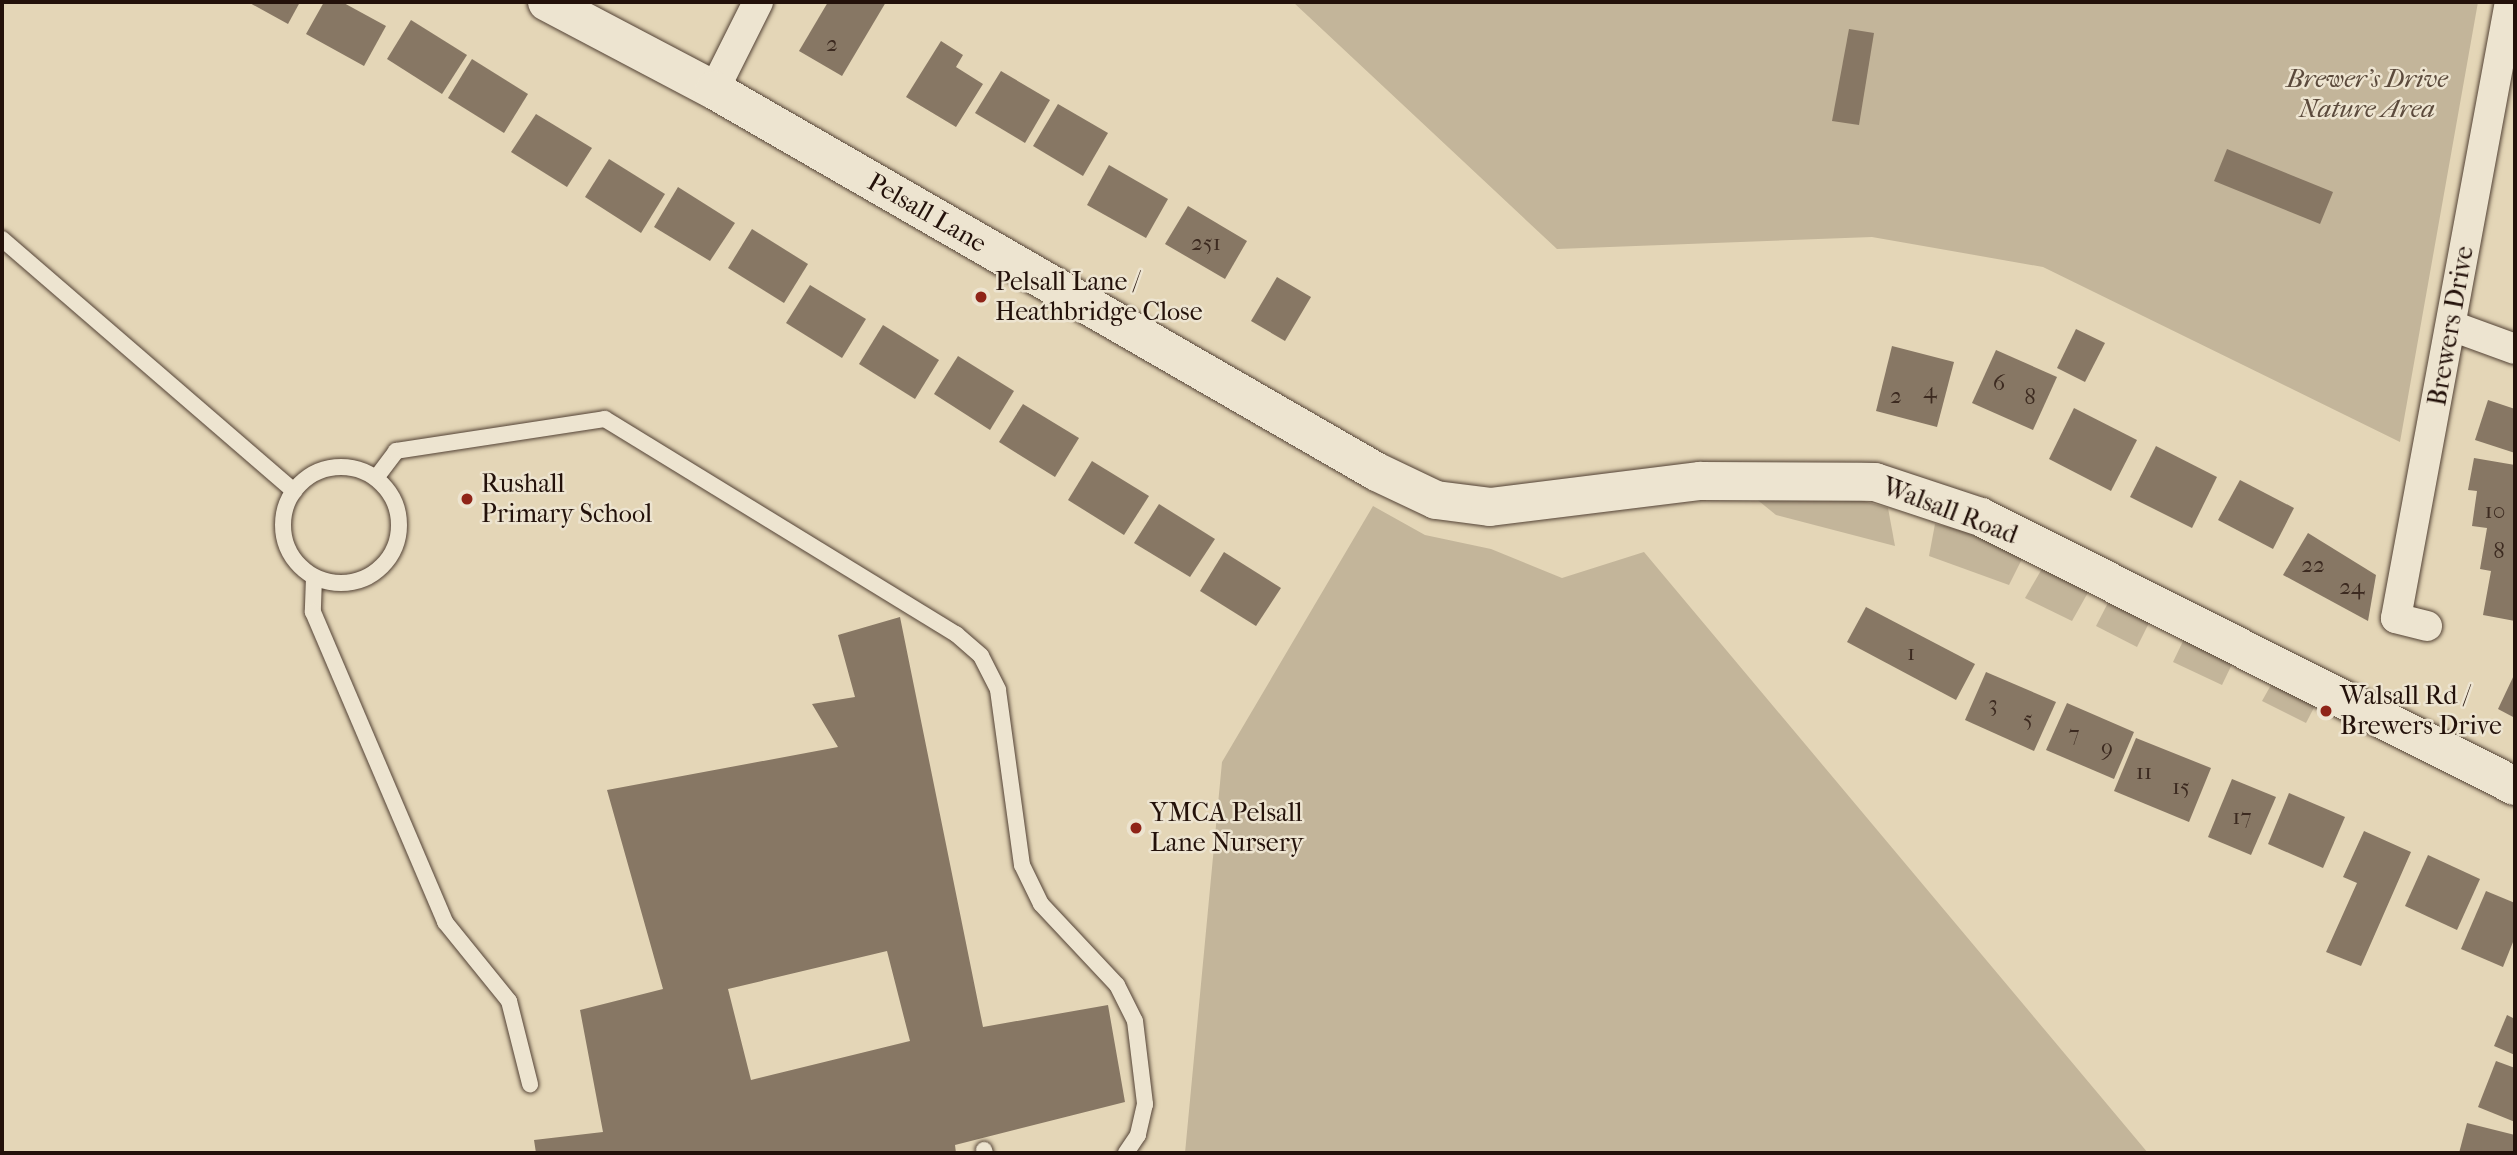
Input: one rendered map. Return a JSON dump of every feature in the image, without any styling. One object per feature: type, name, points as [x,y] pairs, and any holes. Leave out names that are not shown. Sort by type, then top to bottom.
[{"type":"main road","name":"Pelsall Lane","points":[[547,2],[714,90],[1377,472]]},
{"type":"main road","name":"Walsall Road","points":[[1377,472],[1436,500],[1490,507],[1733,479],[1875,482],[1980,517],[2515,786]]},
{"type":"street","points":[[714,90],[758,2]]},
{"type":"street","name":"Brewers Drive","points":[[2427,626],[2396,618],[2452,327],[2510,2]]},
{"type":"street","points":[[2452,327],[2515,349]]},
{"type":"lane","points":[[2,239],[294,491]]},
{"type":"lane","points":[[376,478],[396,451],[605,419],[964,641],[981,656],[998,690],[1022,865],[1041,904],[1117,985],[1135,1021],[1145,1104],[1138,1135],[1126,1153]]},
{"type":"lane","points":[[341,467],[376,478],[388,491],[399,526],[386,562],[353,582],[314,577],[298,565],[285,538],[285,509],[294,491],[323,470],[341,467]]},
{"type":"lane","points":[[314,577],[313,611],[445,922],[509,1001],[530,1084]]},
{"type":"green space","name":"Brewer's Drive Nature Area","points":[[1293,2],[2478,2],[2400,442],[2043,267],[1872,237],[1557,249]]},
{"type":"green space","points":[[1738,484],[1836,493],[1888,508],[1895,546],[1776,515]]},
{"type":"green space","points":[[1373,506],[1425,535],[1491,549],[1562,578],[1644,552],[2148,1153],[1185,1153],[1222,762]]},
{"type":"green space","points":[[1935,524],[1969,531],[2023,557],[2009,585],[1929,556]]},
{"type":"green space","points":[[2043,567],[2090,589],[2072,621],[2025,598]]},
{"type":"green space","points":[[2110,599],[2151,619],[2137,647],[2096,626]]},
{"type":"green space","points":[[2185,637],[2234,660],[2222,685],[2173,662]]},
{"type":"green space","points":[[2275,678],[2318,700],[2306,723],[2262,701]]},
{"type":"building","points":[[248,2],[300,2],[288,24]]},
{"type":"building","points":[[324,2],[342,2],[386,26],[364,66],[306,34]]},
{"type":"building","points":[[828,2],[886,2],[842,76],[799,51]]},
{"type":"building","points":[[411,20],[467,55],[442,94],[387,59]]},
{"type":"building","points":[[1849,29],[1874,33],[1859,125],[1832,121]]},
{"type":"building","points":[[941,41],[963,55],[956,67],[983,84],[956,127],[906,97]]},
{"type":"building","points":[[472,59],[528,94],[504,133],[448,98]]},
{"type":"building","points":[[1001,71],[1050,100],[1025,143],[975,113]]},
{"type":"building","points":[[1058,104],[1108,133],[1083,176],[1033,146]]},
{"type":"building","points":[[536,114],[592,148],[567,187],[511,152]]},
{"type":"building","points":[[2227,149],[2333,192],[2320,224],[2214,181]]},
{"type":"building","points":[[609,159],[665,194],[641,233],[585,197]]},
{"type":"building","points":[[1109,165],[1168,199],[1146,238],[1087,205]]},
{"type":"building","points":[[678,187],[735,223],[710,261],[654,227]]},
{"type":"building","points":[[1188,206],[1247,241],[1225,279],[1165,244]]},
{"type":"building","points":[[752,229],[808,264],[784,303],[728,268]]},
{"type":"building","points":[[1277,277],[1311,297],[1285,341],[1251,321]]},
{"type":"building","points":[[810,285],[866,319],[842,358],[786,323]]},
{"type":"building","points":[[883,325],[939,360],[915,399],[859,364]]},
{"type":"building","points":[[2076,329],[2105,343],[2085,382],[2057,368]]},
{"type":"building","points":[[1892,346],[1954,362],[1937,427],[1876,411]]},
{"type":"building","points":[[1996,350],[2057,377],[2033,430],[1972,403]]},
{"type":"building","points":[[958,356],[1014,391],[990,430],[934,394]]},
{"type":"building","points":[[2488,400],[2515,409],[2515,453],[2475,440]]},
{"type":"building","points":[[1023,404],[1079,438],[1055,477],[999,442]]},
{"type":"building","points":[[2074,408],[2137,440],[2111,491],[2049,459]]},
{"type":"building","points":[[2156,446],[2217,477],[2192,528],[2130,497]]},
{"type":"building","points":[[2474,458],[2515,465],[2515,621],[2483,615],[2491,571],[2480,569],[2487,528],[2472,526],[2477,491],[2468,490]]},
{"type":"building","points":[[1092,461],[1149,496],[1124,535],[1068,500]]},
{"type":"building","points":[[2240,480],[2294,508],[2273,549],[2218,520]]},
{"type":"building","points":[[1159,504],[1215,539],[1190,577],[1134,543]]},
{"type":"building","points":[[2308,533],[2376,575],[2368,621],[2283,575]]},
{"type":"building","points":[[1224,552],[1281,588],[1256,626],[1200,591]]},
{"type":"building","points":[[1866,607],[1975,664],[1956,700],[1847,642]]},
{"type":"building","points":[[900,617],[983,1027],[1108,1005],[1125,1102],[955,1145],[956,1153],[536,1153],[534,1140],[603,1132],[580,1010],[663,989],[607,790],[838,747],[812,704],[855,697],[838,635]],"holes":[[[887,951],[910,1041],[751,1080],[728,989]]]},
{"type":"building","points":[[1986,672],[2056,702],[2034,751],[1965,720]]},
{"type":"building","points":[[2515,673],[2515,718],[2498,709]]},
{"type":"building","points":[[2067,703],[2134,732],[2114,779],[2046,750]]},
{"type":"building","points":[[2136,738],[2211,768],[2189,822],[2114,791]]},
{"type":"building","points":[[2232,779],[2276,797],[2251,855],[2208,837]]},
{"type":"building","points":[[2289,793],[2345,817],[2323,868],[2268,844]]},
{"type":"building","points":[[2364,831],[2411,852],[2361,966],[2326,952],[2357,883],[2343,877]]},
{"type":"building","points":[[2428,855],[2480,879],[2457,930],[2405,906]]},
{"type":"building","points":[[2486,891],[2515,903],[2515,937],[2503,967],[2461,949]]},
{"type":"building","points":[[2507,1015],[2515,1019],[2515,1055],[2494,1046]]},
{"type":"building","points":[[2496,1061],[2515,1068],[2515,1122],[2478,1107]]},
{"type":"building","points":[[2467,1123],[2515,1135],[2515,1153],[2459,1153]]},
{"type":"place","name":"Pelsall Lane / Heathbridge Close","points":[[981,297]]},
{"type":"place","name":"Rushall Primary School","points":[[467,499]]},
{"type":"place","name":"Walsall Rd / Brewers Drive","points":[[2326,711]]},
{"type":"place","name":"YMCA Pelsall Lane Nursery","points":[[1136,828]]}]
